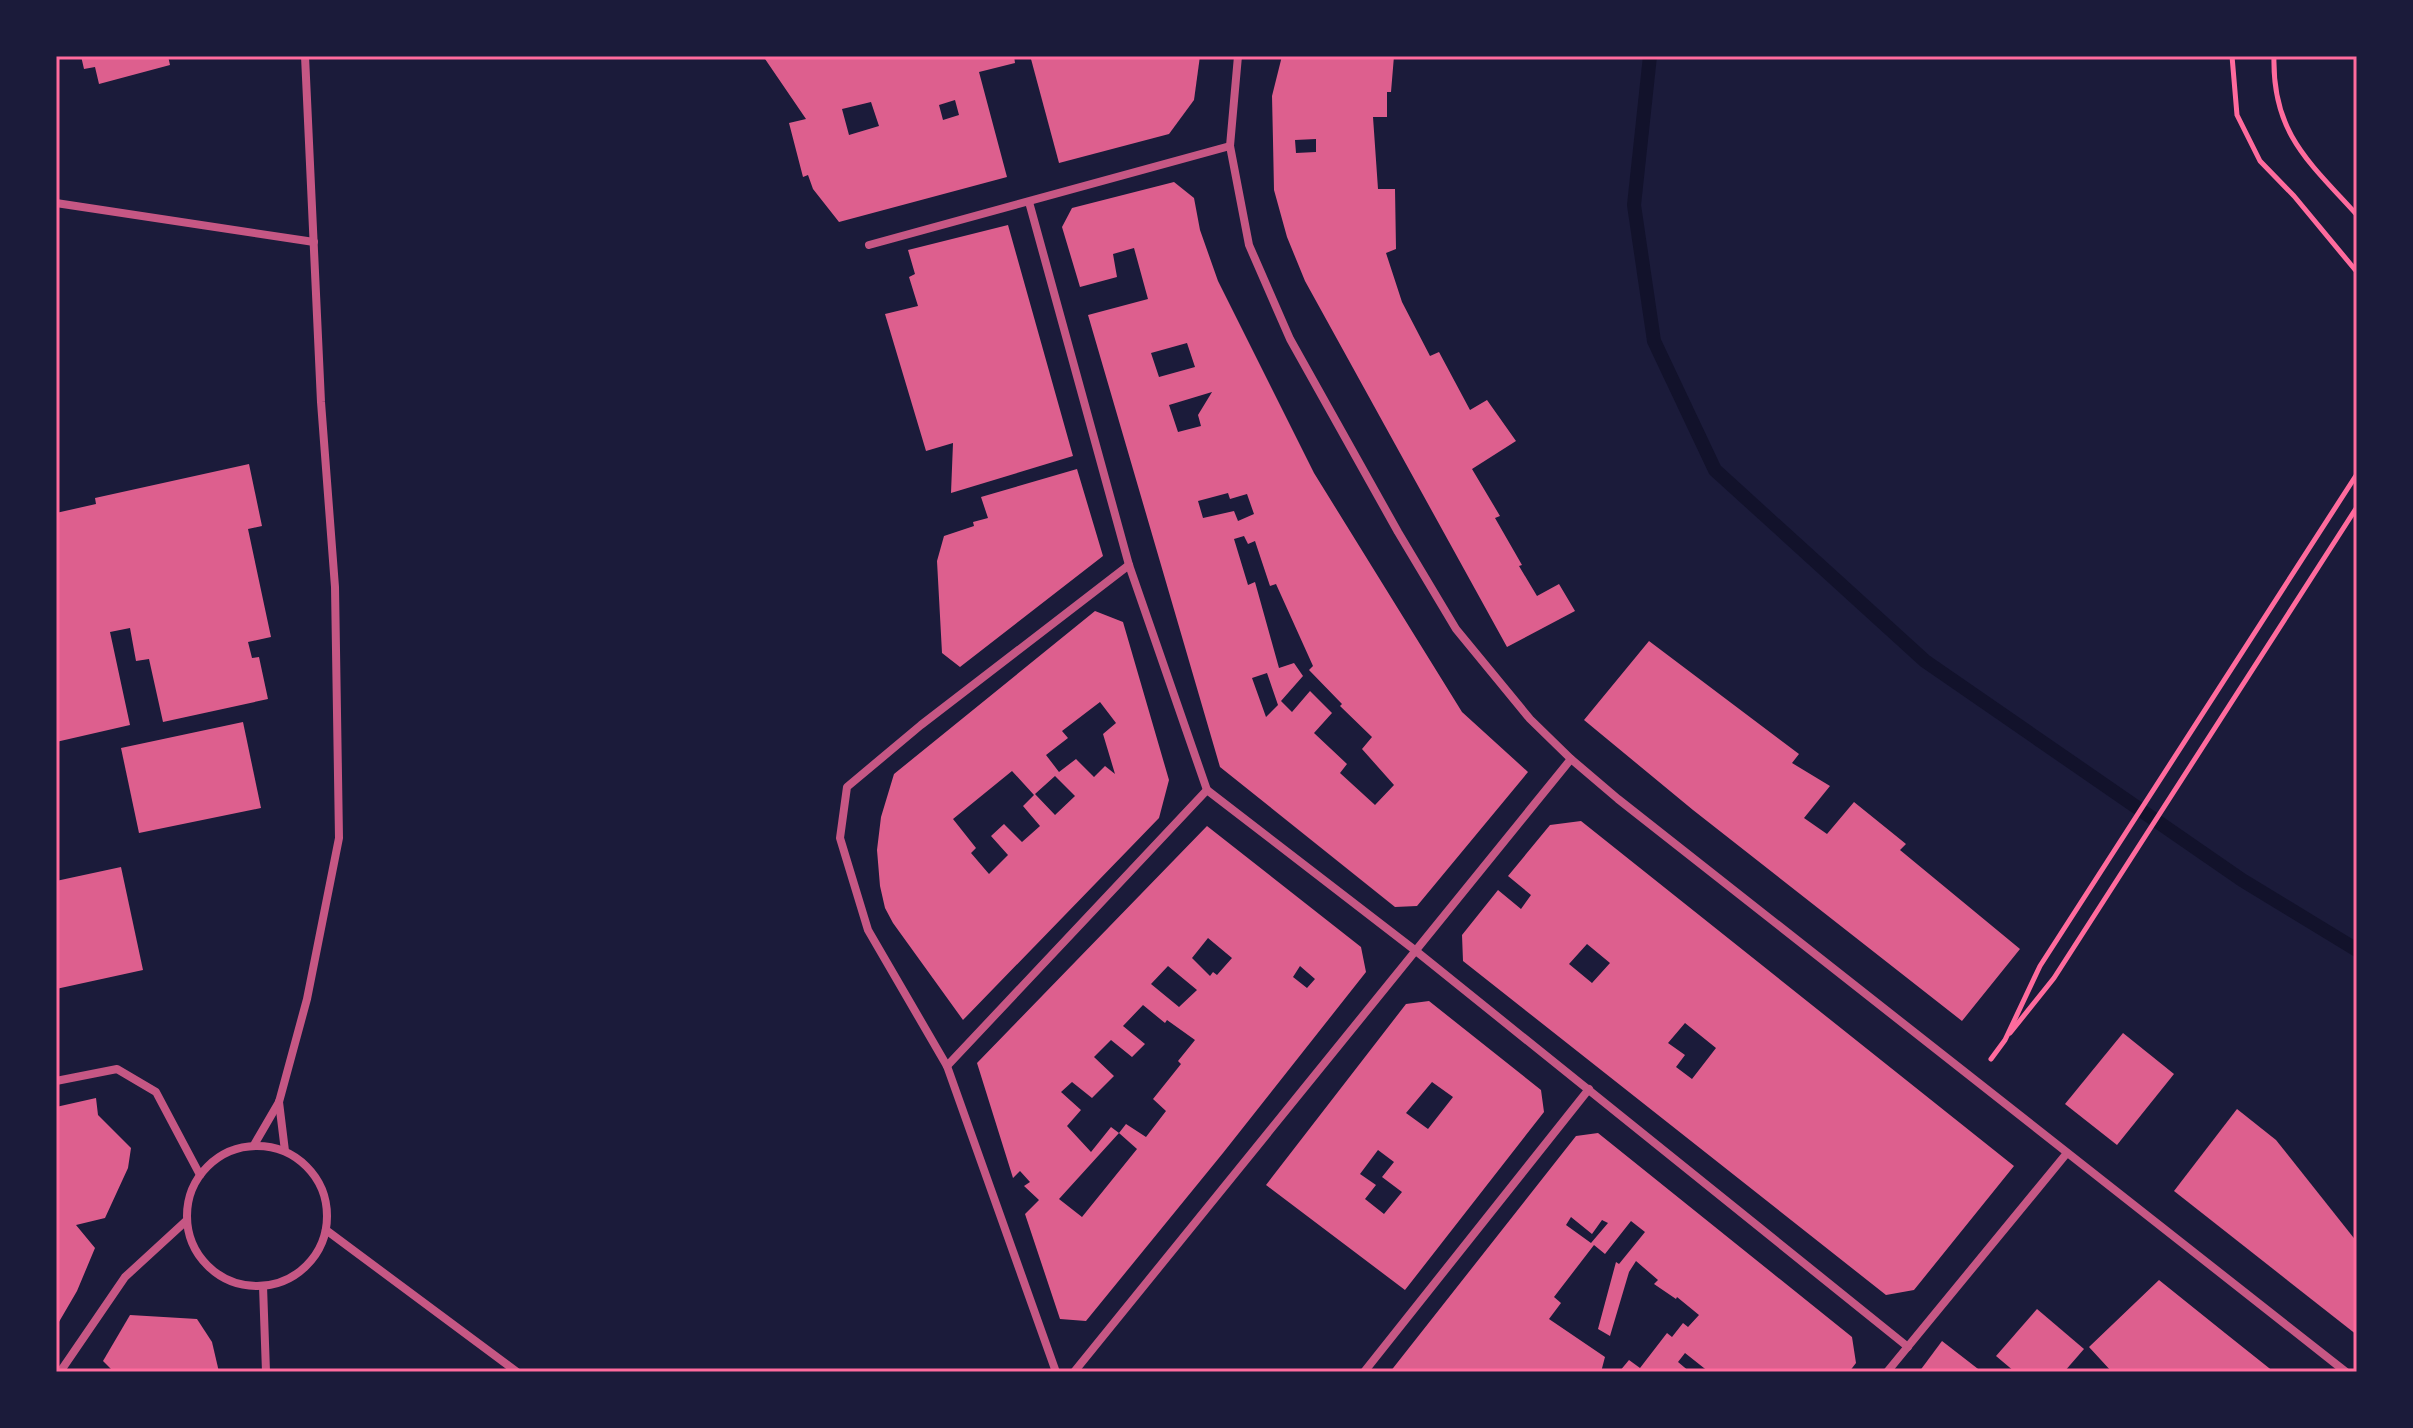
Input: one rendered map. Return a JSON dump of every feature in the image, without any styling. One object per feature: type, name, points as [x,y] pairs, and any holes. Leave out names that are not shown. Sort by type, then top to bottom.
[{"type":"street","points":[[254,1145],[279,1102],[307,999],[339,838],[335,587],[321,402],[305,56]]},
{"type":"street","points":[[1238,56],[1230,146],[1249,245],[1290,339],[1456,629],[1530,719],[1571,759],[2346,1372]]},
{"type":"street","points":[[869,245],[1230,146]]},
{"type":"street","points":[[1029,202],[1129,565],[1207,790],[1416,951],[1908,1347]]},
{"type":"street","points":[[56,203],[314,242]]},
{"type":"street","points":[[1056,1372],[947,1066],[868,930],[840,838],[847,787],[921,725],[1129,565]]},
{"type":"street","points":[[1074,1372],[1571,759]]},
{"type":"street","points":[[947,1066],[1207,790]]},
{"type":"street","points":[[56,1081],[117,1069],[156,1092],[200,1175]]},
{"type":"street","points":[[1364,1372],[1589,1089]]},
{"type":"street","points":[[279,1102],[285,1151]]},
{"type":"street","points":[[254,1145],[285,1151],[304,1163],[319,1182],[327,1206],[326,1230],[316,1254],[287,1280],[263,1286],[240,1284],[217,1274],[206,1265],[193,1245],[186,1221],[188,1197],[209,1163],[230,1150],[254,1145]]},
{"type":"street","points":[[1887,1372],[2067,1153]]},
{"type":"street","points":[[60,1372],[125,1277],[186,1221]]},
{"type":"street","points":[[326,1230],[517,1372]]},
{"type":"street","points":[[263,1286],[266,1372]]},
{"type":"path","points":[[2232,56],[2237,115],[2260,161],[2294,196],[2357,272]]},
{"type":"path","points":[[2274,56],[2273,83],[2283,123],[2305,157],[2357,215]]},
{"type":"path","points":[[2005,1040],[2040,966],[2357,474]]},
{"type":"path","points":[[1974,1080],[2054,978],[2357,507]]},
{"type":"building","points":[[81,56],[168,56],[170,65],[99,84],[95,67],[84,69]]},
{"type":"building","points":[[763,56],[1014,56],[1015,63],[979,72],[1007,177],[839,222],[813,189],[808,175],[803,177],[789,123],[806,119]],"holes":[[[955,100],[959,115],[943,120],[939,105]],[[871,102],[879,126],[849,135],[842,109]]]},
{"type":"building","points":[[1042,56],[1200,56],[1194,100],[1169,134],[1059,163],[1031,59]]},
{"type":"building","points":[[1282,56],[1394,56],[1391,92],[1387,92],[1387,117],[1373,117],[1378,189],[1395,189],[1396,249],[1386,253],[1402,302],[1430,356],[1439,352],[1470,410],[1487,400],[1516,441],[1472,469],[1500,516],[1495,518],[1522,565],[1519,566],[1537,596],[1559,584],[1575,611],[1507,647],[1305,281],[1287,237],[1274,190],[1272,96]],"holes":[[[1316,139],[1316,152],[1296,153],[1295,140]]]},
{"type":"building","points":[[1174,182],[1194,198],[1200,230],[1218,281],[1314,473],[1462,712],[1528,772],[1417,906],[1395,907],[1220,767],[1088,315],[1148,299],[1134,248],[1113,254],[1117,277],[1080,287],[1062,227],[1072,208]],"holes":[[[1187,343],[1195,367],[1159,377],[1151,353]],[[1212,392],[1198,415],[1201,426],[1178,432],[1169,405]],[[1228,493],[1230,499],[1247,494],[1254,514],[1238,521],[1234,511],[1203,518],[1198,501]],[[1244,536],[1248,544],[1255,541],[1270,586],[1276,584],[1313,666],[1309,670],[1372,737],[1362,749],[1394,785],[1375,805],[1340,773],[1347,764],[1314,733],[1332,713],[1310,691],[1292,712],[1281,701],[1303,676],[1294,663],[1279,668],[1255,582],[1248,585],[1234,539]],[[1267,673],[1278,705],[1266,717],[1252,678]]]},
{"type":"building","points":[[1008,225],[1073,456],[951,493],[953,443],[926,451],[885,314],[918,306],[909,277],[915,274],[908,250]]},
{"type":"building","points":[[249,464],[262,526],[248,529],[271,637],[248,642],[252,658],[259,657],[268,699],[163,722],[149,659],[136,661],[130,628],[110,632],[130,725],[56,742],[56,513],[96,504],[95,498]]},
{"type":"building","points":[[1077,469],[1103,556],[960,667],[942,653],[937,561],[944,536],[988,518],[981,497]]},
{"type":"building","points":[[1095,611],[1123,622],[1169,780],[1159,818],[963,1020],[885,908],[877,850],[881,817],[894,774]],"holes":[[[1100,702],[1116,723],[1103,734],[1115,774],[1105,766],[1094,777],[1076,759],[1059,772],[1046,755],[1068,738],[1062,731]],[[1012,771],[1034,795],[1023,806],[1040,826],[1022,842],[1004,824],[991,836],[1008,855],[989,874],[971,853],[976,848],[953,819]],[[1055,776],[1075,796],[1055,815],[1035,794]]]},
{"type":"building","points":[[1649,641],[1799,754],[1792,763],[1830,786],[1804,818],[1827,834],[1854,802],[1906,844],[1900,850],[2020,949],[1962,1021],[1693,810],[1584,720]]},
{"type":"building","points":[[243,722],[261,808],[139,833],[121,748]]},
{"type":"building","points":[[1581,821],[2014,1166],[1914,1290],[1886,1295],[1463,961],[1462,935],[1498,890],[1521,909],[1531,895],[1508,876],[1550,825]],"holes":[[[1587,944],[1610,963],[1592,983],[1569,964]],[[1685,1023],[1716,1048],[1692,1079],[1676,1067],[1685,1055],[1668,1043]]]},
{"type":"building","points":[[1207,826],[1361,947],[1366,972],[1086,1321],[1060,1319],[1025,1214],[1039,1200],[1024,1186],[1030,1182],[1020,1171],[1013,1178],[977,1063]],"holes":[[[1208,938],[1232,958],[1217,975],[1213,972],[1210,976],[1192,958]],[[1168,966],[1197,990],[1179,1007],[1151,984]],[[1300,966],[1315,979],[1307,988],[1293,977]],[[1143,1005],[1165,1023],[1167,1020],[1195,1040],[1178,1061],[1181,1064],[1153,1099],[1166,1111],[1146,1137],[1126,1124],[1119,1133],[1111,1127],[1091,1152],[1067,1126],[1081,1110],[1061,1092],[1072,1082],[1092,1098],[1114,1076],[1094,1057],[1111,1040],[1132,1057],[1145,1044],[1123,1026]],[[1119,1133],[1137,1149],[1082,1217],[1059,1199]]]},
{"type":"building","points":[[121,867],[143,970],[56,989],[56,881]]},
{"type":"building","points":[[1429,1001],[1541,1090],[1544,1112],[1405,1290],[1266,1185],[1406,1004]],"holes":[[[1432,1082],[1453,1097],[1428,1129],[1406,1113]],[[1378,1150],[1394,1162],[1382,1177],[1402,1192],[1384,1214],[1365,1199],[1376,1185],[1360,1174]]]},
{"type":"building","points":[[2123,1033],[2174,1074],[2117,1145],[2065,1104]]},
{"type":"building","points":[[96,1098],[98,1115],[131,1148],[128,1168],[105,1218],[76,1225],[95,1248],[77,1291],[56,1327],[56,1107]]},
{"type":"building","points":[[2237,1109],[2276,1140],[2357,1242],[2357,1335],[2174,1191]]},
{"type":"building","points":[[1598,1133],[1852,1337],[1856,1363],[1849,1372],[1709,1372],[1685,1353],[1678,1362],[1690,1372],[1619,1372],[1629,1360],[1640,1368],[1667,1333],[1672,1337],[1683,1323],[1688,1327],[1699,1315],[1654,1284],[1658,1280],[1636,1261],[1629,1272],[1610,1336],[1598,1329],[1616,1262],[1619,1264],[1645,1232],[1631,1221],[1605,1254],[1594,1245],[1554,1297],[1561,1303],[1549,1319],[1605,1357],[1601,1372],[1390,1372],[1576,1136]],"holes":[[[1571,1217],[1592,1234],[1602,1220],[1608,1223],[1591,1243],[1566,1225]]]},
{"type":"building","points":[[2159,1280],[2274,1372],[2112,1372],[2089,1347]]},
{"type":"building","points":[[2037,1309],[2084,1349],[2064,1372],[2015,1372],[1996,1356]]},
{"type":"building","points":[[130,1315],[197,1319],[212,1342],[219,1372],[114,1372],[103,1361]]},
{"type":"building","points":[[1942,1341],[1982,1372],[1919,1372]]},
{"type":"waterway","points":[[1650,56],[1634,205],[1654,341],[1715,470],[1925,661],[2242,880],[2357,950]]}]
